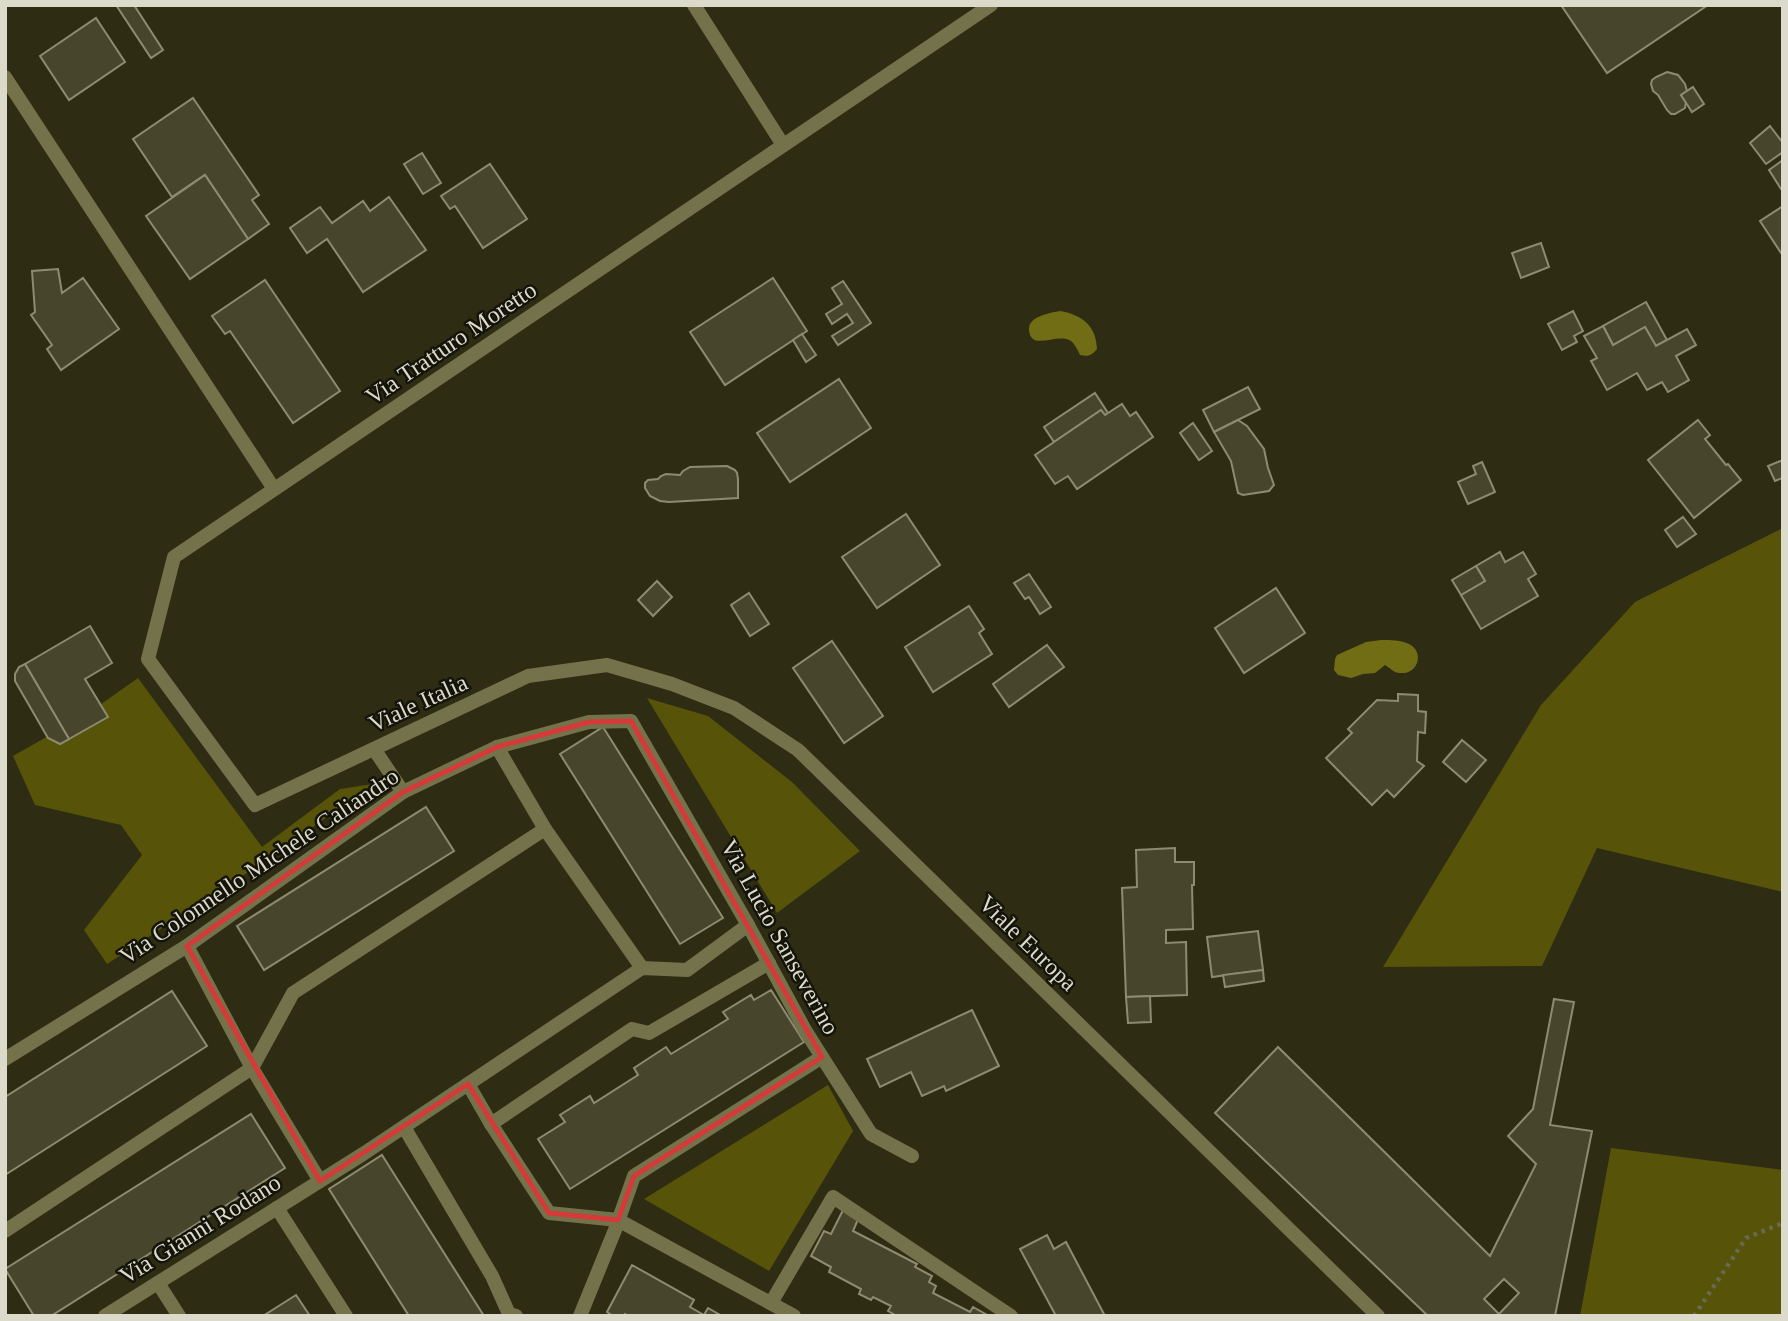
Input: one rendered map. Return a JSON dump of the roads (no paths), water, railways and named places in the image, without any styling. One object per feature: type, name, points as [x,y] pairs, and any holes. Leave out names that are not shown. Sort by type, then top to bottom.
[{"type":"street","points":[[694,5],[783,145]]},
{"type":"street","name":"Via Tratturo Moretto","points":[[255,805],[148,659],[174,557],[991,5]]},
{"type":"street","points":[[5,77],[274,489]]},
{"type":"street","name":"Viale Italia","points":[[255,805],[528,676],[607,665]]},
{"type":"street","name":"Viale Europa","points":[[607,665],[672,684],[734,708],[798,750],[1378,1316]]},
{"type":"street","name":"Via Colonnello Michele Caliandro","points":[[5,1059],[187,946],[403,792],[496,747],[589,722],[631,721]]},
{"type":"street","name":"Via Lucio Sanseverino","points":[[631,721],[805,1030],[871,1134],[912,1156]]},
{"type":"street","points":[[496,747],[545,829],[642,968],[687,970],[748,925]]},
{"type":"street","points":[[374,749],[403,792]]},
{"type":"street","points":[[5,1230],[253,1068],[293,993],[545,829]]},
{"type":"street","points":[[187,946],[253,1068],[320,1181]]},
{"type":"street","points":[[491,1124],[632,1029],[649,1033],[769,963]]},
{"type":"street","name":"Via Gianni Rodano","points":[[105,1316],[404,1127],[642,968]]},
{"type":"street","points":[[580,1316],[634,1176],[822,1057]]},
{"type":"street","points":[[468,1084],[549,1213],[618,1220],[794,1316]]},
{"type":"street","points":[[404,1127],[512,1315]]},
{"type":"street","points":[[771,1303],[833,1197],[1011,1316]]},
{"type":"street","points":[[277,1208],[345,1316]]},
{"type":"street","points":[[158,1283],[179,1316]]}]
